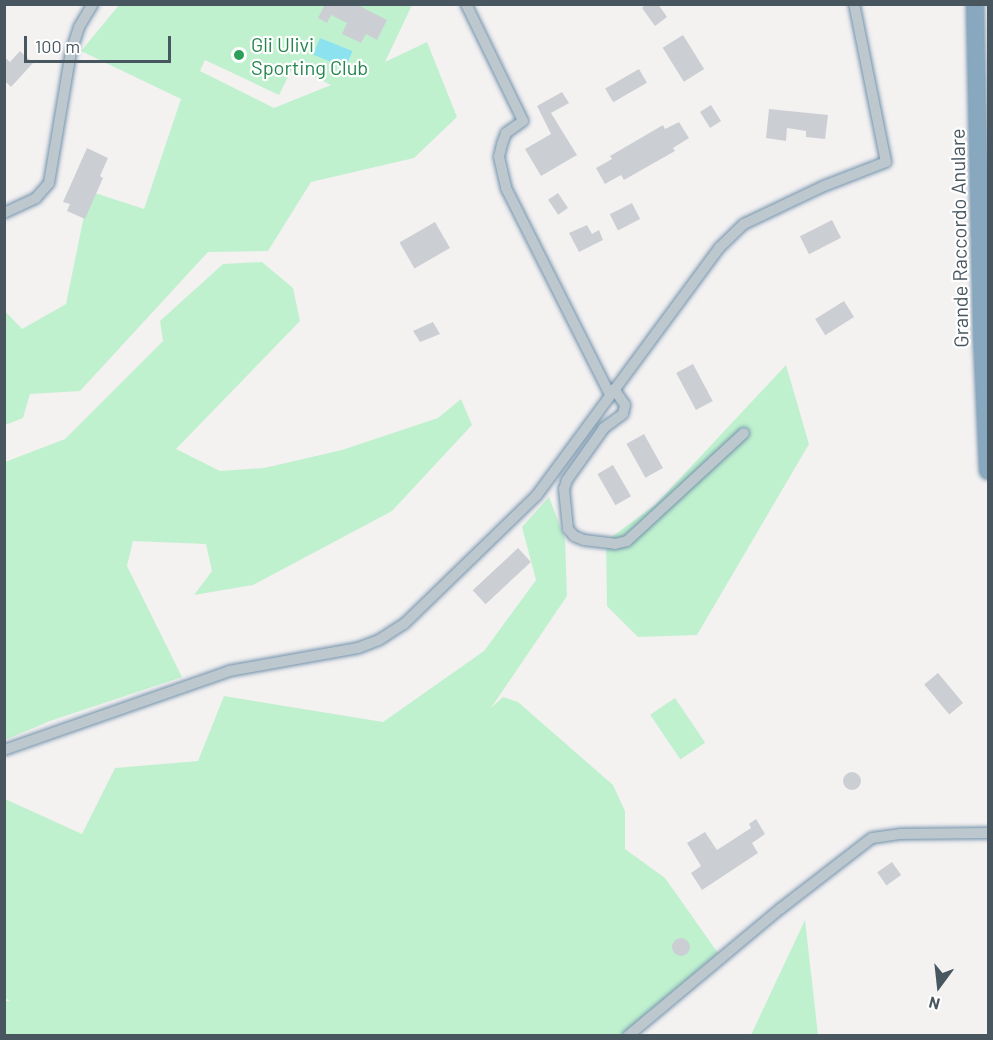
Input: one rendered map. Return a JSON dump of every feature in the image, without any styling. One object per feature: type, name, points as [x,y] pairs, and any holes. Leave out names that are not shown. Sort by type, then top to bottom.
[{"type":"highway","name":"Grande Raccordo Anulare","points":[[975,4],[982,326],[988,471]]},
{"type":"street","points":[[4,213],[36,198],[49,183],[71,52],[82,21],[93,4]]},
{"type":"street","points":[[466,4],[523,121],[506,133],[501,151],[500,169],[506,188],[612,392],[626,405],[623,414],[604,428],[567,480],[564,489],[568,529],[574,536],[584,540],[615,544],[627,541],[744,434]]},
{"type":"street","points":[[4,750],[229,671],[358,648],[379,640],[404,624],[537,495],[705,265],[744,224],[824,186],[886,162],[854,4]]},
{"type":"street","points":[[628,1035],[780,909],[872,838],[900,834],[988,833]]},
{"type":"green space","points":[[119,5],[412,5],[385,62],[427,42],[457,117],[414,158],[311,182],[268,251],[208,252],[80,391],[30,394],[23,418],[5,425],[5,311],[22,329],[66,304],[89,191],[144,209],[181,99],[81,51]],"holes":[[[205,60],[279,95],[293,67],[331,85],[274,108],[200,71]]]},
{"type":"green space","points":[[262,262],[293,288],[300,321],[176,449],[220,471],[264,468],[342,450],[438,418],[461,399],[472,425],[392,511],[253,585],[194,595],[212,571],[206,544],[133,541],[127,566],[182,677],[50,721],[5,740],[5,462],[65,439],[163,341],[160,321],[223,264]]},
{"type":"green space","points":[[786,365],[809,444],[697,635],[638,637],[607,606],[606,541],[655,505]]},
{"type":"green space","points":[[549,497],[565,539],[567,596],[491,708],[503,697],[518,702],[613,785],[625,811],[625,849],[665,878],[718,953],[621,1035],[5,1035],[5,1001],[10,1001],[5,998],[5,799],[82,834],[115,768],[198,761],[224,696],[383,722],[484,651],[536,580],[522,527]]},
{"type":"green space","points":[[675,698],[705,743],[680,760],[650,715]]},
{"type":"green space","points":[[805,920],[818,1035],[751,1035]]},
{"type":"water","points":[[320,38],[352,51],[346,68],[313,55]]},
{"type":"building","points":[[325,4],[356,4],[387,20],[377,40],[366,34],[361,43],[342,34],[347,23],[331,15],[327,23],[318,18]]},
{"type":"building","points":[[646,4],[658,4],[667,17],[655,26],[642,8]]},
{"type":"building","points":[[683,35],[704,69],[684,82],[663,48]]},
{"type":"building","points":[[20,51],[33,63],[11,87],[4,80],[4,57],[10,62]]},
{"type":"building","points":[[639,69],[647,83],[613,102],[605,88]]},
{"type":"building","points":[[562,92],[569,103],[551,113],[577,155],[541,176],[525,149],[551,134],[537,106]]},
{"type":"building","points":[[711,105],[721,121],[710,128],[700,112]]},
{"type":"building","points":[[769,109],[828,115],[825,139],[806,137],[806,131],[787,128],[786,141],[766,138]]},
{"type":"building","points":[[679,122],[689,138],[673,148],[675,151],[624,180],[621,175],[605,184],[596,168],[612,159],[610,156],[663,125],[665,129]]},
{"type":"building","points":[[87,148],[108,158],[100,176],[103,178],[85,219],[67,211],[70,204],[63,202]]},
{"type":"building","points":[[558,193],[568,208],[558,215],[548,200]]},
{"type":"building","points":[[632,203],[640,219],[618,230],[610,214]]},
{"type":"building","points":[[832,220],[841,238],[809,254],[800,236]]},
{"type":"building","points":[[435,222],[450,248],[414,268],[399,242]]},
{"type":"building","points":[[587,225],[592,234],[599,230],[603,240],[579,252],[569,233]]},
{"type":"building","points":[[844,301],[854,317],[825,335],[815,319]]},
{"type":"building","points":[[433,322],[440,334],[420,342],[413,331]]},
{"type":"building","points":[[693,364],[713,401],[696,410],[676,373]]},
{"type":"building","points":[[644,434],[663,468],[645,478],[627,444]]},
{"type":"building","points":[[613,465],[631,496],[615,505],[597,474]]},
{"type":"building","points":[[518,548],[531,562],[486,604],[473,590]]},
{"type":"building","points":[[938,673],[963,703],[949,714],[924,685]]},
{"type":"building","points":[[848,772],[856,772],[861,777],[859,788],[848,790],[843,785],[843,777]]},
{"type":"building","points":[[756,819],[765,834],[752,843],[758,853],[702,890],[691,873],[701,866],[687,843],[705,832],[717,850],[751,828],[749,824]]},
{"type":"building","points":[[892,862],[901,875],[886,885],[877,872]]},
{"type":"building","points":[[681,938],[687,941],[690,947],[687,953],[681,956],[675,953],[672,947],[675,941]]},
{"type":"place","name":"Gli Ulivi Sporting Club","points":[[239,55]]}]
